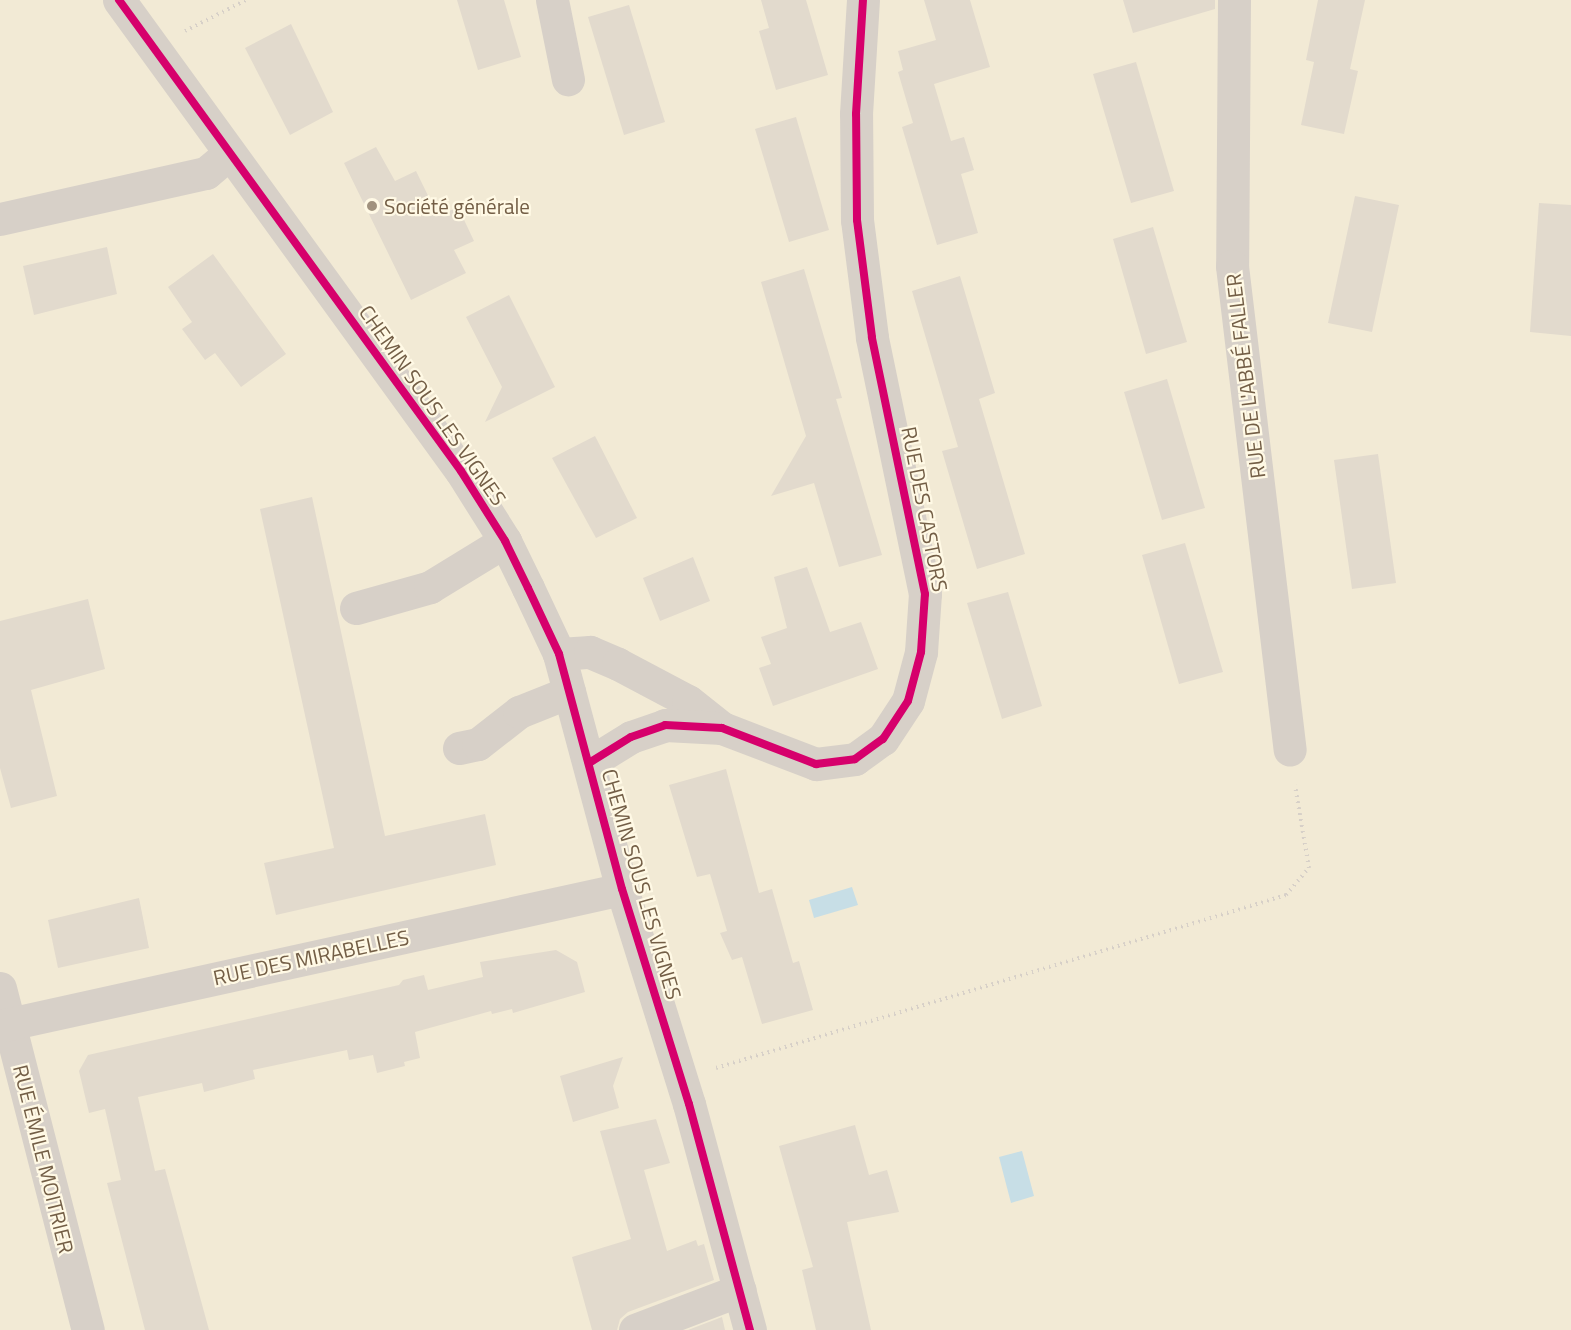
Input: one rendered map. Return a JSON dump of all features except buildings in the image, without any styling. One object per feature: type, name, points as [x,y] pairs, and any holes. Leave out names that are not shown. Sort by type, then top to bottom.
[{"type":"street","name":"CHEMIN SOUS LES VIGNES","points":[[119,0],[152,49],[461,471],[505,541],[559,654],[622,889],[682,1081],[750,1330]]},
{"type":"street","points":[[552,0],[568,79]]},
{"type":"street","name":"RUE DES CASTORS","points":[[559,654],[590,652],[688,701],[722,728],[816,764],[855,759],[883,739],[908,701],[921,652],[925,594],[872,337],[857,220],[856,114],[863,0]]},
{"type":"street","name":"RUE DE L'ABBÉ FALLER","points":[[1234,0],[1232,266],[1290,750]]},
{"type":"street","points":[[0,219],[206,173],[229,154]]},
{"type":"street","points":[[356,608],[430,587],[505,541]]},
{"type":"street","points":[[459,748],[478,744],[519,712],[569,692]]},
{"type":"street","name":"RUE DES CASTORS","points":[[589,763],[631,737],[665,725],[722,728]]},
{"type":"street","name":"RUE DES MIRABELLES","points":[[4,1025],[622,889]]},
{"type":"street","name":"RUE ÉMILE MOITRIER","points":[[0,988],[4,1025],[88,1330]]},
{"type":"street","points":[[635,1330],[740,1290]]},
{"type":"path","points":[[152,49],[246,0]]},
{"type":"path","points":[[682,1081],[1286,896],[1308,868],[1290,750]]},
{"type":"shaded area","points":[[0,0],[1571,0],[1571,1330],[0,1330]]},
{"type":"water","points":[[852,887],[858,905],[814,918],[809,900]]},
{"type":"water","points":[[1022,1151],[1034,1196],[1011,1203],[999,1157]]},
{"type":"cycle path","points":[[119,0],[461,471],[505,541],[528,588],[559,654],[622,889],[689,1104],[750,1330]]},
{"type":"cycle path","points":[[589,763],[631,737],[665,725],[722,728],[816,764],[855,759],[883,739],[908,701],[921,652],[925,594],[872,337],[857,220],[856,114],[863,0]]},
{"type":"place","name":"Société générale","points":[[372,206]]}]
